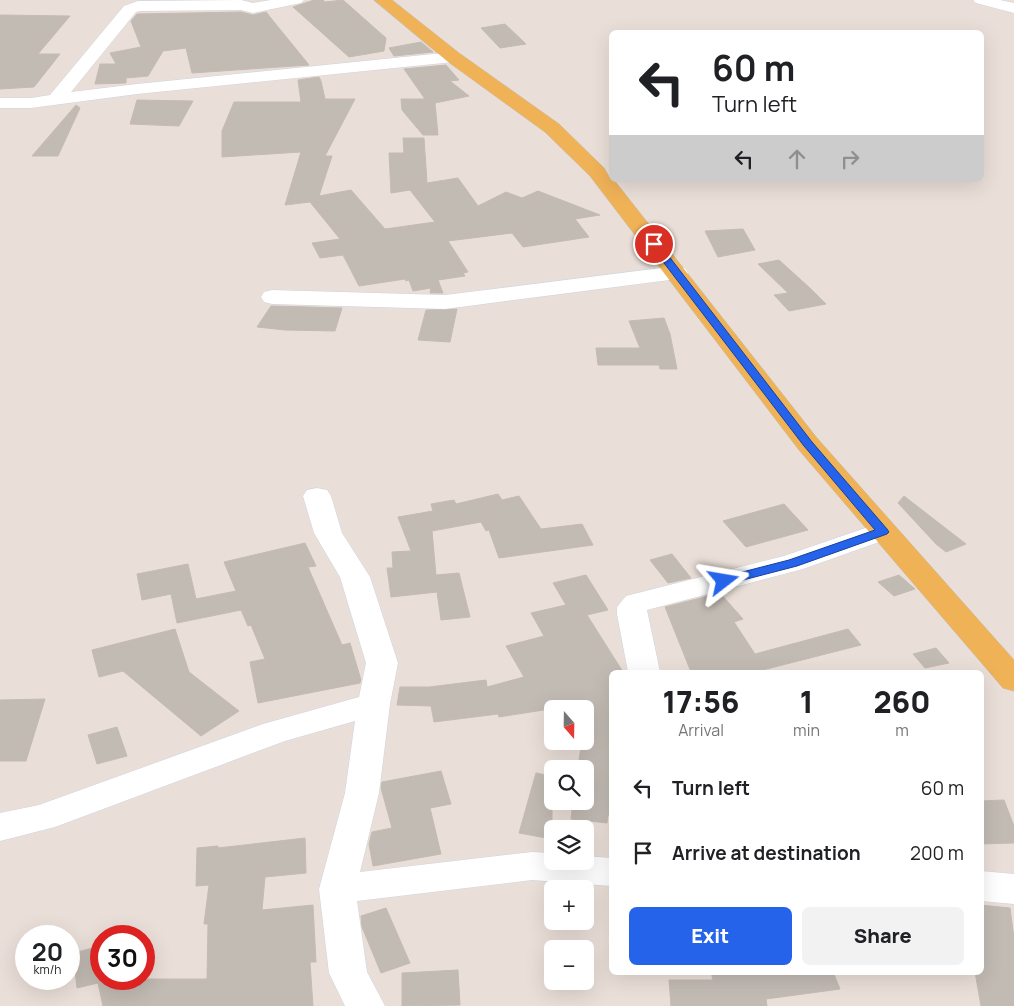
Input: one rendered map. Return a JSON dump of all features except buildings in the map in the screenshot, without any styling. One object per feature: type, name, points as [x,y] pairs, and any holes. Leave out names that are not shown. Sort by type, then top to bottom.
[{"type":"main road","points":[[382,0],[453,57],[558,134],[598,172],[808,444],[1014,680]]},
{"type":"street","points":[[54,100],[136,3],[240,5],[253,8],[296,0]]},
{"type":"street","points":[[981,0],[1014,8]]},
{"type":"street","points":[[0,103],[54,100],[137,89],[453,57]]},
{"type":"street","points":[[272,297],[445,302],[677,273]]},
{"type":"street","points":[[317,496],[328,533],[355,577],[382,662],[374,704],[362,793],[337,889],[348,973],[365,1006]]},
{"type":"street","points":[[644,670],[632,614],[632,607],[637,603],[793,563],[883,532]]},
{"type":"street","points":[[0,827],[43,818],[275,732],[374,704]]},
{"type":"street","points":[[337,889],[532,866],[609,872]]},
{"type":"street","points":[[984,886],[1014,889]]},
{"type":"route","points":[[654,244],[808,444],[883,532],[793,563],[724,581]]}]
